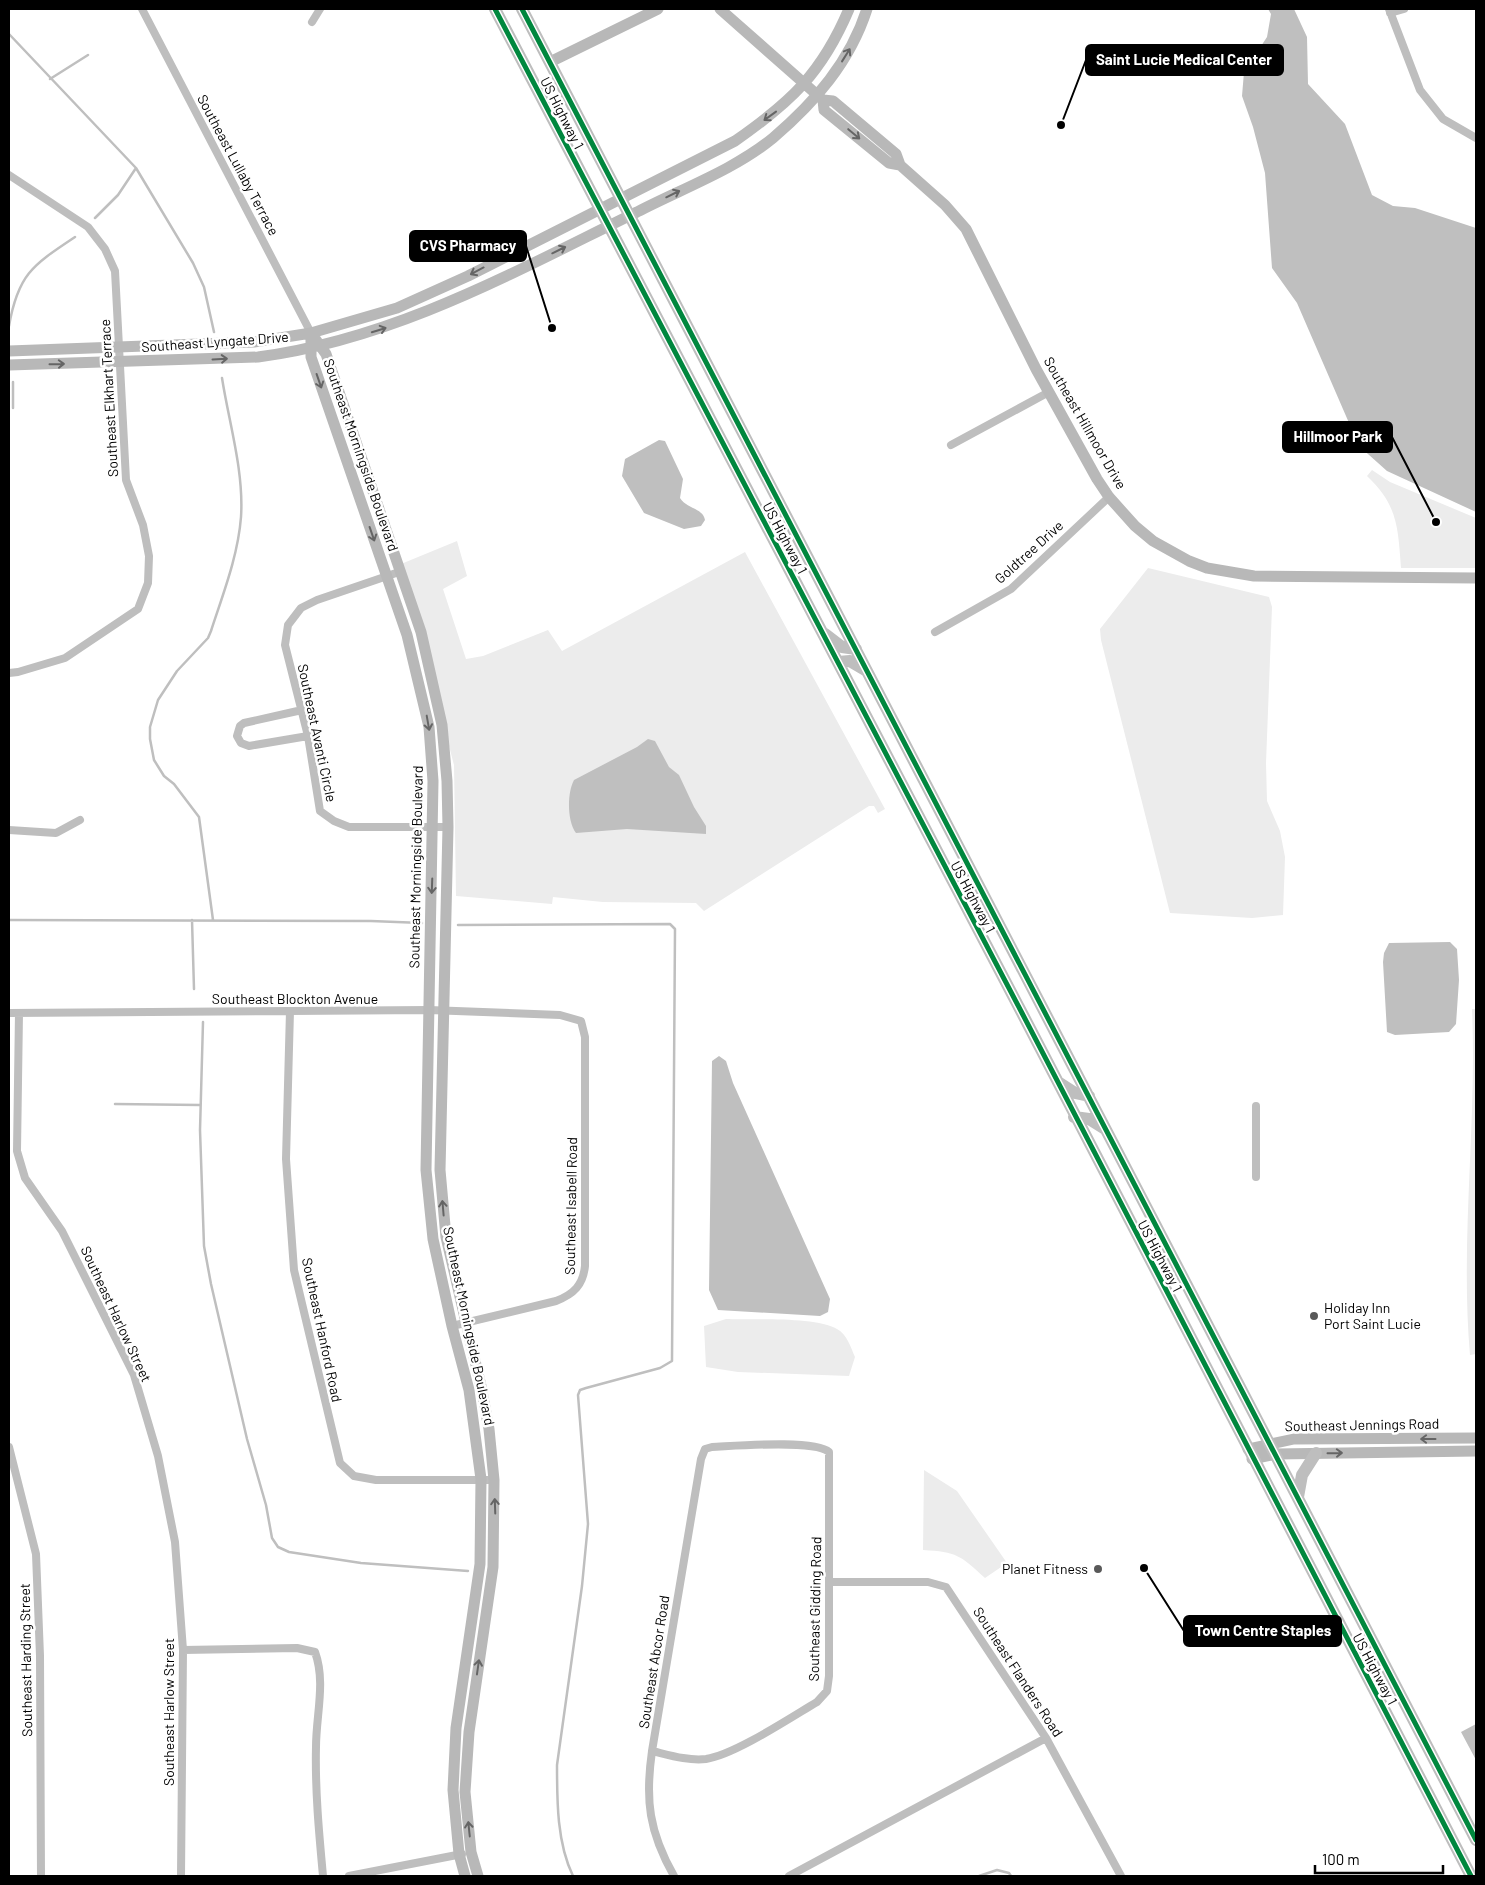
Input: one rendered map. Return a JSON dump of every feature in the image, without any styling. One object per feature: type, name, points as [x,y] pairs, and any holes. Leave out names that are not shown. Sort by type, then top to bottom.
[{"type":"main road","name":"US Highway 1","points":[[495,9],[1471,1876]]},
{"type":"main road","name":"US Highway 1","points":[[522,9],[1274,1449],[1476,1840]]},
{"type":"main road","points":[[821,631],[842,647],[856,649]]},
{"type":"main road","points":[[838,662],[850,661],[867,671]]},
{"type":"main road","points":[[1056,1080],[1075,1093],[1089,1096]]},
{"type":"main road","points":[[1074,1116],[1089,1119],[1107,1130]]},
{"type":"main road","points":[[1298,1497],[1302,1475],[1316,1453]]},
{"type":"street","name":"Southeast Lullaby Terrace","points":[[142,9],[311,333]]},
{"type":"street","points":[[312,22],[320,9]]},
{"type":"street","points":[[550,62],[658,9]]},
{"type":"street","name":"Southeast Hillmoor Drive","points":[[720,9],[821,98],[824,110],[889,163],[900,165],[945,205],[966,229],[1049,392],[1109,497],[1135,526],[1153,541],[1189,561],[1224,572],[1254,576],[1476,578]]},
{"type":"street","name":"Southeast Lyngate Drive","points":[[9,351],[119,349],[254,342],[311,333],[397,308],[468,276],[620,198],[726,147],[775,113],[806,84],[826,57],[849,9]]},
{"type":"street","name":"Southeast Lyngate Drive","points":[[9,365],[120,363],[258,357],[315,347],[402,322],[471,293],[608,227],[750,154],[772,139],[821,98],[853,44],[867,9]]},
{"type":"street","points":[[1404,9],[1389,11],[1420,90],[1443,119],[1476,138]]},
{"type":"street","name":"Southeast Elkhart Terrace","points":[[9,175],[88,227],[105,249],[115,271],[126,480],[149,556],[148,582],[138,609],[64,658],[9,673]]},
{"type":"street","name":"Southeast Morningside Boulevard","points":[[311,333],[315,347],[312,357],[407,635],[424,703],[432,748],[434,827],[426,1170],[433,1239],[452,1326],[469,1390],[481,1479],[480,1564],[456,1728],[453,1790],[459,1854],[465,1876]]},
{"type":"street","name":"Southeast Morningside Boulevard","points":[[315,347],[326,354],[421,632],[437,700],[445,746],[448,827],[442,1011],[440,1170],[446,1237],[489,1428],[494,1480],[494,1553],[469,1732],[465,1792],[471,1852],[478,1876]]},
{"type":"street","points":[[951,445],[1049,392]]},
{"type":"street","points":[[347,462],[361,458]]},
{"type":"street","name":"Goldtree Drive","points":[[935,632],[1011,589],[1109,497]]},
{"type":"street","name":"Southeast Avanti Circle","points":[[399,572],[316,600],[301,608],[288,625],[285,646],[308,736],[320,811],[334,822],[349,827],[448,827]]},
{"type":"street","points":[[424,703],[437,700]]},
{"type":"street","points":[[302,710],[244,723],[240,726],[237,736],[240,743],[248,746],[308,736]]},
{"type":"street","points":[[9,830],[56,832],[80,820]]},
{"type":"street","name":"Southeast Blockton Avenue","points":[[9,1013],[429,1010],[560,1015],[581,1021]]},
{"type":"street","name":"Southeast Hanford Road","points":[[290,1011],[286,1159],[294,1270],[340,1463],[354,1476],[376,1480],[494,1480]]},
{"type":"street","name":"Southeast Harlow Street","points":[[19,1013],[13,1151],[25,1178],[62,1231],[134,1375],[158,1456],[176,1542],[183,1650],[181,1876]]},
{"type":"street","name":"Southeast Isabell Road","points":[[452,1326],[556,1301],[572,1294],[582,1282],[585,1266],[586,1037],[581,1021]]},
{"type":"street","points":[[1256,1106],[1256,1177]]},
{"type":"street","name":"Southeast Jennings Road","points":[[1250,1454],[1274,1449],[1294,1439],[1476,1438]]},
{"type":"street","name":"Southeast Abcor Road","points":[[674,1876],[666,1862],[650,1818],[647,1784],[700,1460],[706,1449],[712,1446],[798,1445],[824,1447],[829,1452]]},
{"type":"street","name":"Southeast Harding Street","points":[[9,1448],[36,1554],[40,1656],[41,1876]]},
{"type":"street","name":"Southeast Jennings Road","points":[[1274,1449],[1316,1453],[1476,1452]]},
{"type":"street","name":"Southeast Gidding Road","points":[[652,1751],[687,1758],[705,1759],[725,1754],[817,1702],[826,1691],[829,1676],[829,1452]]},
{"type":"street","name":"Southeast Flanders Road","points":[[829,1582],[928,1582],[946,1587],[1046,1738],[1121,1876]]},
{"type":"street","points":[[474,1604],[487,1607]]},
{"type":"street","points":[[183,1650],[297,1648],[315,1652],[321,1668],[316,1744],[316,1778],[323,1876]]},
{"type":"street","points":[[456,1728],[469,1732]]},
{"type":"street","points":[[789,1876],[1046,1738]]},
{"type":"street","points":[[349,1876],[471,1852]]},
{"type":"shaded area","points":[[1268,9],[1294,9],[1307,37],[1308,84],[1345,124],[1372,195],[1393,206],[1415,208],[1476,228],[1476,512],[1387,471],[1359,446],[1297,303],[1272,268],[1265,173],[1253,127],[1242,96],[1244,72],[1267,37],[1271,14]]},
{"type":"shaded area","points":[[659,440],[665,441],[683,479],[680,498],[704,516],[705,520],[701,526],[684,529],[644,513],[622,476],[625,459]]},
{"type":"shaded area","points":[[1372,470],[1390,482],[1476,518],[1476,568],[1401,568],[1395,518],[1385,497],[1367,476]]},
{"type":"shaded area","points":[[457,541],[467,576],[443,589],[466,659],[483,656],[548,630],[562,651],[745,552],[885,809],[878,813],[874,806],[869,806],[704,911],[696,903],[603,902],[553,897],[552,904],[456,896],[454,765],[401,564]]},
{"type":"shaded area","points":[[1148,568],[1269,597],[1272,607],[1266,763],[1267,801],[1280,831],[1285,857],[1283,915],[1252,918],[1170,913],[1101,640],[1100,629]]},
{"type":"shaded area","points":[[648,739],[655,741],[669,767],[679,775],[694,807],[706,826],[706,834],[627,829],[576,833],[571,821],[569,807],[570,792],[574,780],[637,747]]},
{"type":"shaded area","points":[[1450,942],[1457,949],[1459,980],[1456,1024],[1449,1032],[1395,1035],[1387,1032],[1383,962],[1384,953],[1389,943]]},
{"type":"shaded area","points":[[1472,1009],[1476,1009],[1476,1354],[1470,1355],[1467,1269],[1473,1052]]},
{"type":"shaded area","points":[[719,1056],[726,1061],[733,1083],[830,1299],[828,1312],[820,1316],[718,1310],[709,1290],[712,1061]]},
{"type":"shaded area","points":[[726,1319],[800,1320],[827,1325],[837,1329],[846,1338],[855,1357],[849,1376],[738,1372],[706,1367],[704,1326]]},
{"type":"shaded area","points":[[924,1470],[957,1491],[1007,1563],[985,1578],[970,1564],[957,1556],[944,1552],[923,1550]]},
{"type":"shaded area","points":[[1476,1724],[1476,1760],[1461,1732]]},
{"type":"waterway","points":[[9,34],[136,168],[193,263],[204,287],[214,332]]},
{"type":"waterway","points":[[50,79],[88,55]]},
{"type":"waterway","points":[[95,218],[118,195],[136,168]]},
{"type":"waterway","points":[[9,326],[17,294],[30,272],[48,255],[75,237]]},
{"type":"waterway","points":[[213,920],[199,817],[174,784],[164,776],[154,760],[150,727],[158,700],[177,671],[208,638],[237,546],[241,517],[240,482],[222,378]]},
{"type":"waterway","points":[[13,382],[13,408]]},
{"type":"waterway","points":[[9,920],[371,921],[422,923]]},
{"type":"waterway","points":[[192,920],[194,989]]},
{"type":"waterway","points":[[458,925],[670,924],[675,929],[672,1361],[660,1368],[580,1390],[578,1395],[588,1524],[582,1586],[557,1765],[561,1836],[573,1876]]},
{"type":"waterway","points":[[203,1022],[200,1130],[204,1246],[247,1439],[266,1505],[272,1538],[278,1547],[289,1552],[361,1563],[468,1571]]},
{"type":"waterway","points":[[115,1104],[200,1105]]},
{"type":"waterway","points":[[979,1876],[997,1870],[1009,1873],[1011,1876]]},
{"type":"cycle path","points":[[495,9],[1022,1013],[1471,1876]]},
{"type":"cycle path","points":[[522,9],[1476,1840]]},
{"type":"place","name":"Saint Lucie Medical Center","points":[[1061,125]]},
{"type":"place","name":"CVS Pharmacy","points":[[552,328]]},
{"type":"place","name":"Hillmoor Park","points":[[1436,522]]},
{"type":"place","name":"Holiday Inn Port Saint Lucie","points":[[1314,1316]]},
{"type":"place","name":"Town Centre Staples","points":[[1144,1568]]},
{"type":"place","name":"Planet Fitness","points":[[1098,1569]]}]
